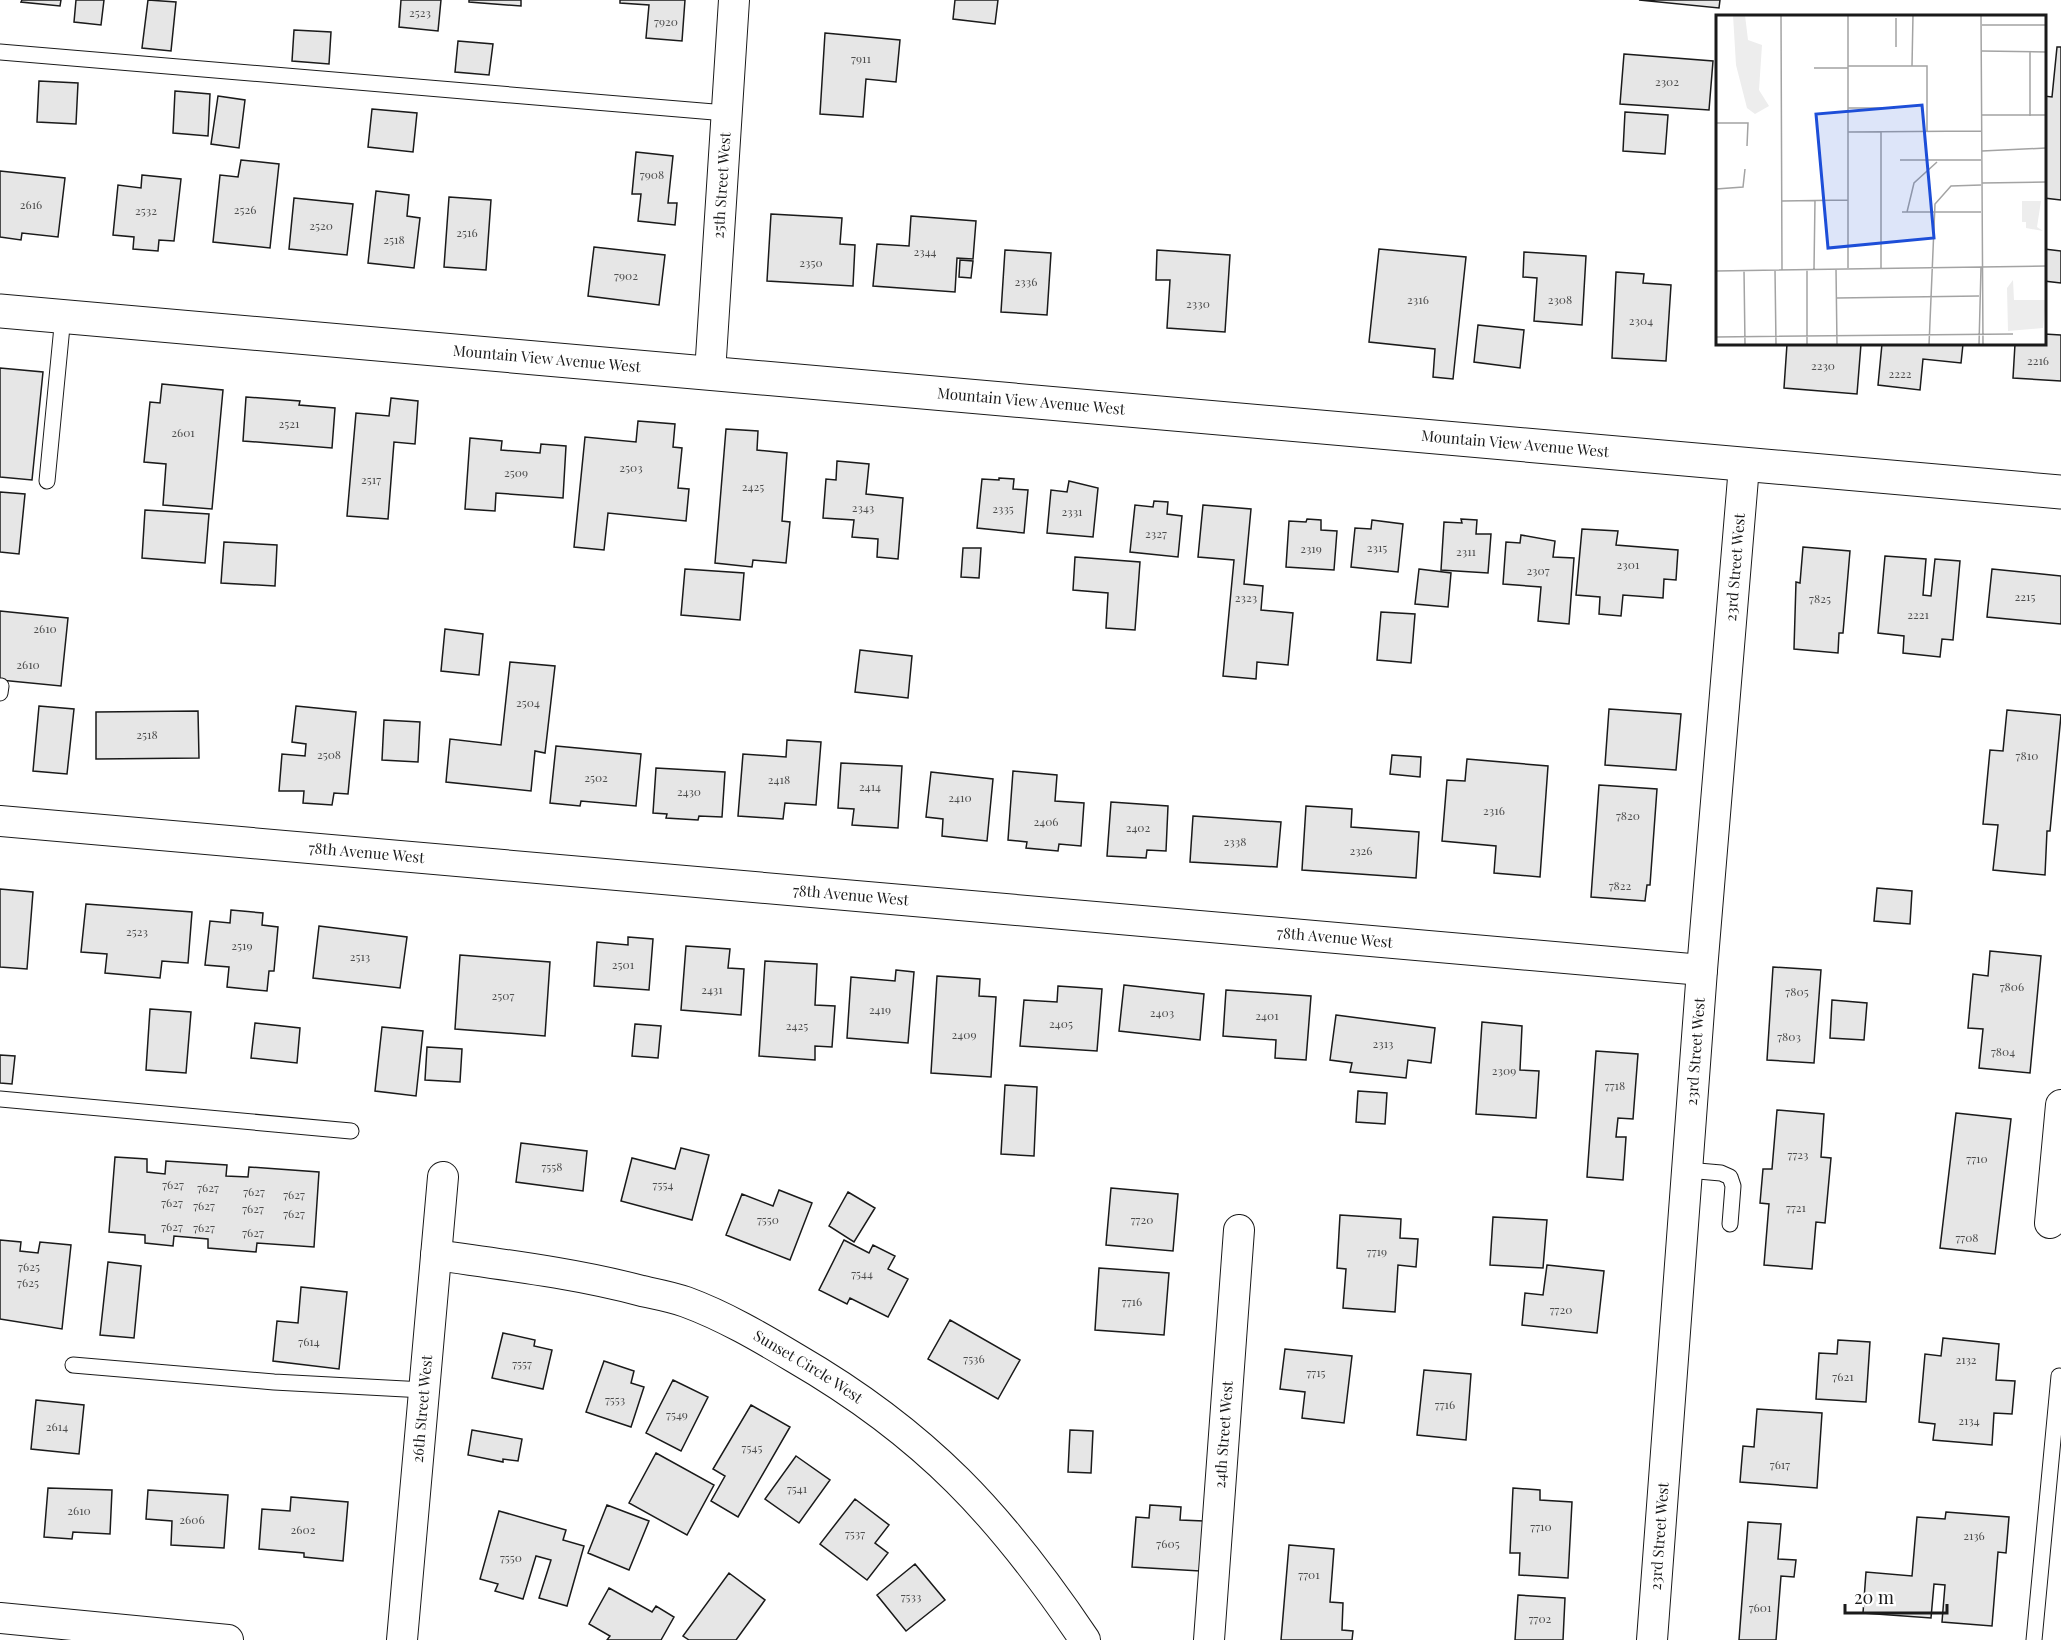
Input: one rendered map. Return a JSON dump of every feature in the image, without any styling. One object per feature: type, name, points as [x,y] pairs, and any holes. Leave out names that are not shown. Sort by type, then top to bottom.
[{"type":"street","name":"25th Street West","points":[[710,373],[734,0]]},
{"type":"street","name":"Mountain View Avenue West","points":[[0,311],[1744,466],[2061,492]]},
{"type":"street","name":"23rd Street West","points":[[1652,1640],[1702,970],[1744,466]]},
{"type":"street","name":"78th Avenue West","points":[[0,821],[1702,970]]},
{"type":"street","points":[[2050,1223],[2061,1105]]},
{"type":"street","name":"26th Street West","points":[[402,1640],[443,1177]]},
{"type":"street","name":"24th Street West","points":[[1209,1640],[1239,1230]]},
{"type":"street","name":"Sunset Circle West","points":[[436,1255],[598,1279],[685,1302],[757,1335],[816,1370],[881,1413],[959,1480],[1017,1545],[1085,1640]]},
{"type":"street","points":[[0,1618],[228,1640]]},
{"type":"lane","points":[[0,52],[726,113]]},
{"type":"lane","points":[[47,481],[63,316]]},
{"type":"lane","points":[[0,693],[1,686]]},
{"type":"lane","points":[[0,1099],[351,1131]]},
{"type":"lane","points":[[1687,1170],[1721,1173],[1730,1177],[1733,1186],[1730,1224]]},
{"type":"lane","points":[[74,1365],[274,1382],[424,1390]]},
{"type":"lane","points":[[2034,1640],[2059,1376]]},
{"type":"building","points":[[22,0],[61,0],[60,6],[21,2]]},
{"type":"building","points":[[76,0],[104,0],[101,25],[74,22]]},
{"type":"building","points":[[148,0],[176,2],[171,51],[142,48]]},
{"type":"building","points":[[401,0],[441,0],[438,31],[399,27]]},
{"type":"building","points":[[469,0],[521,0],[521,6],[469,2]]},
{"type":"building","points":[[620,0],[685,0],[682,41],[646,38],[649,5],[620,3]]},
{"type":"building","points":[[955,0],[998,0],[995,24],[953,19]]},
{"type":"building","points":[[1639,0],[1720,0],[1719,8]]},
{"type":"building","points":[[294,30],[331,32],[329,64],[292,61]]},
{"type":"building","points":[[825,33],[900,40],[896,82],[866,79],[863,117],[820,114]]},
{"type":"building","points":[[458,41],[493,44],[489,75],[455,72]]},
{"type":"building","points":[[2057,47],[2061,47],[2061,200],[2046,198],[2046,96],[2052,97]]},
{"type":"building","points":[[1624,54],[1713,61],[1709,110],[1620,104]]},
{"type":"building","points":[[39,81],[78,83],[76,124],[37,122]]},
{"type":"building","points":[[175,91],[210,94],[208,136],[173,133]]},
{"type":"building","points":[[218,96],[245,100],[239,148],[211,144]]},
{"type":"building","points":[[372,109],[417,113],[413,152],[368,147]]},
{"type":"building","points":[[1625,112],[1668,115],[1665,154],[1623,151]]},
{"type":"building","points":[[636,152],[673,156],[668,203],[677,203],[675,225],[638,221],[641,194],[632,194]]},
{"type":"building","points":[[241,160],[279,164],[270,248],[213,242],[220,175],[238,177]]},
{"type":"building","points":[[0,171],[65,178],[58,237],[22,233],[21,240],[0,237]]},
{"type":"building","points":[[142,175],[181,179],[174,241],[159,240],[158,251],[133,249],[134,237],[113,235],[118,185],[141,188]]},
{"type":"building","points":[[376,191],[409,195],[407,216],[420,218],[414,268],[368,263]]},
{"type":"building","points":[[449,197],[491,200],[486,270],[444,267]]},
{"type":"building","points":[[294,198],[353,204],[347,255],[289,249]]},
{"type":"building","points":[[771,214],[842,218],[840,244],[855,245],[853,286],[767,281]]},
{"type":"building","points":[[911,216],[976,221],[973,259],[957,258],[955,292],[873,286],[877,244],[909,246]]},
{"type":"building","points":[[594,247],[665,255],[659,305],[588,296]]},
{"type":"building","points":[[1379,249],[1466,257],[1453,379],[1433,377],[1435,349],[1369,342]]},
{"type":"building","points":[[2046,249],[2061,251],[2061,283],[2046,281]]},
{"type":"building","points":[[1005,250],[1051,253],[1047,315],[1001,312]]},
{"type":"building","points":[[1157,250],[1230,255],[1225,332],[1167,328],[1170,280],[1156,280]]},
{"type":"building","points":[[1524,252],[1586,256],[1582,325],[1534,321],[1537,278],[1523,277]]},
{"type":"building","points":[[960,260],[973,261],[971,278],[959,277]]},
{"type":"building","points":[[1616,272],[1644,274],[1643,283],[1671,285],[1666,361],[1612,358]]},
{"type":"building","points":[[1478,325],[1524,330],[1520,368],[1474,362]]},
{"type":"building","points":[[2046,334],[2061,335],[2061,381],[2013,378],[2015,345],[2046,345]]},
{"type":"building","points":[[1787,345],[1861,345],[1857,394],[1784,388]]},
{"type":"building","points":[[1882,345],[1963,345],[1961,363],[1923,359],[1920,390],[1878,385]]},
{"type":"building","points":[[0,368],[43,372],[32,480],[0,477]]},
{"type":"building","points":[[162,384],[223,390],[212,509],[163,505],[166,464],[144,462],[150,402],[160,403]]},
{"type":"building","points":[[246,397],[300,401],[299,405],[335,408],[332,448],[243,441]]},
{"type":"building","points":[[391,398],[418,401],[415,444],[394,442],[388,519],[347,516],[356,413],[389,416]]},
{"type":"building","points":[[638,421],[675,424],[673,447],[682,448],[678,488],[689,489],[686,521],[608,513],[604,550],[574,547],[585,437],[636,442]]},
{"type":"building","points":[[726,429],[758,431],[757,450],[787,453],[782,521],[790,522],[786,563],[753,560],[752,567],[715,563]]},
{"type":"building","points":[[470,438],[502,441],[501,450],[540,453],[541,444],[566,446],[563,498],[496,493],[495,511],[465,509]]},
{"type":"building","points":[[837,461],[869,464],[866,494],[903,498],[898,559],[877,557],[878,539],[852,537],[854,520],[823,518],[826,479],[836,480]]},
{"type":"building","points":[[999,478],[1014,479],[1013,489],[1028,490],[1024,533],[977,528],[982,479],[999,480]]},
{"type":"building","points":[[1069,481],[1098,488],[1093,537],[1047,533],[1051,490],[1067,492]]},
{"type":"building","points":[[0,492],[25,494],[19,554],[0,552]]},
{"type":"building","points":[[1154,501],[1168,502],[1167,514],[1182,516],[1178,557],[1130,552],[1135,505],[1153,507]]},
{"type":"building","points":[[1203,505],[1251,509],[1244,584],[1263,586],[1261,610],[1293,613],[1288,665],[1257,662],[1256,679],[1223,676],[1234,560],[1198,557]]},
{"type":"building","points":[[145,510],[209,514],[205,563],[142,558]]},
{"type":"building","points":[[1307,519],[1321,520],[1321,530],[1337,531],[1334,570],[1286,567],[1289,521],[1306,522]]},
{"type":"building","points":[[1461,519],[1477,520],[1476,534],[1491,534],[1488,573],[1441,570],[1444,522],[1462,523]]},
{"type":"building","points":[[1372,520],[1403,524],[1398,572],[1351,567],[1355,528],[1371,529]]},
{"type":"building","points":[[1582,529],[1618,531],[1616,545],[1678,550],[1676,580],[1664,579],[1663,598],[1623,595],[1621,616],[1599,614],[1600,597],[1576,595]]},
{"type":"building","points":[[1521,535],[1555,541],[1553,557],[1574,558],[1569,624],[1538,621],[1541,587],[1503,584],[1506,542],[1520,543]]},
{"type":"building","points":[[224,542],[277,545],[275,586],[221,583]]},
{"type":"building","points":[[1803,547],[1850,551],[1843,633],[1839,633],[1838,653],[1794,649],[1796,582],[1800,583]]},
{"type":"building","points":[[963,548],[981,548],[979,578],[961,577]]},
{"type":"building","points":[[1885,556],[1926,559],[1923,595],[1931,596],[1935,559],[1960,561],[1953,640],[1942,639],[1940,657],[1903,653],[1904,636],[1878,633]]},
{"type":"building","points":[[1075,557],[1140,562],[1135,630],[1106,628],[1108,593],[1073,590]]},
{"type":"building","points":[[685,569],[744,573],[740,620],[681,615]]},
{"type":"building","points":[[1419,569],[1451,573],[1448,607],[1415,604]]},
{"type":"building","points":[[1992,569],[2061,576],[2061,624],[1987,617]]},
{"type":"building","points":[[0,611],[68,618],[61,686],[0,680]]},
{"type":"building","points":[[1381,612],[1415,614],[1411,663],[1377,660]]},
{"type":"building","points":[[445,629],[483,634],[479,675],[441,671]]},
{"type":"building","points":[[860,650],[912,656],[908,698],[855,692]]},
{"type":"building","points":[[510,662],[555,666],[545,753],[535,751],[531,791],[446,782],[450,739],[501,745]]},
{"type":"building","points":[[39,706],[74,709],[67,774],[33,771]]},
{"type":"building","points":[[296,706],[356,712],[348,794],[334,793],[332,805],[303,803],[304,791],[279,791],[282,754],[305,756],[306,744],[292,742]]},
{"type":"building","points":[[1609,709],[1681,714],[1676,770],[1605,765]]},
{"type":"building","points":[[2007,710],[2061,715],[2050,831],[2047,831],[2045,875],[1993,870],[1998,825],[1983,824],[1990,750],[2003,751]]},
{"type":"building","points":[[198,711],[199,758],[96,759],[96,712]]},
{"type":"building","points":[[384,720],[420,722],[418,762],[382,760]]},
{"type":"building","points":[[787,740],[821,742],[816,805],[785,803],[783,819],[738,816],[743,754],[786,757]]},
{"type":"building","points":[[556,746],[641,754],[636,806],[581,801],[580,806],[550,803]]},
{"type":"building","points":[[1392,755],[1421,757],[1420,777],[1390,774]]},
{"type":"building","points":[[1467,759],[1548,766],[1540,877],[1494,873],[1496,846],[1442,841],[1447,780],[1465,781]]},
{"type":"building","points":[[841,763],[902,766],[898,828],[852,825],[854,809],[838,808]]},
{"type":"building","points":[[656,768],[725,772],[722,817],[699,816],[698,820],[666,818],[667,814],[653,813]]},
{"type":"building","points":[[1013,771],[1057,775],[1055,801],[1084,803],[1081,846],[1059,844],[1058,851],[1026,848],[1027,842],[1008,840]]},
{"type":"building","points":[[931,772],[993,779],[987,841],[942,836],[943,819],[926,817]]},
{"type":"building","points":[[1599,785],[1657,789],[1650,885],[1647,885],[1645,901],[1591,897]]},
{"type":"building","points":[[1111,802],[1168,806],[1166,851],[1147,850],[1146,858],[1107,856]]},
{"type":"building","points":[[1306,806],[1352,809],[1351,827],[1419,832],[1416,878],[1302,870]]},
{"type":"building","points":[[1193,816],[1281,822],[1277,867],[1190,862]]},
{"type":"building","points":[[1877,888],[1912,891],[1910,924],[1874,921]]},
{"type":"building","points":[[0,889],[33,892],[27,969],[0,967]]},
{"type":"building","points":[[86,904],[192,912],[188,963],[162,961],[160,978],[105,973],[107,954],[81,952]]},
{"type":"building","points":[[231,910],[263,913],[262,925],[278,927],[274,971],[269,971],[267,991],[227,987],[229,967],[205,965],[210,921],[230,923]]},
{"type":"building","points":[[319,926],[407,937],[400,988],[313,978]]},
{"type":"building","points":[[628,937],[653,939],[649,990],[594,986],[597,942],[628,945]]},
{"type":"building","points":[[686,946],[730,949],[728,968],[744,969],[741,1015],[681,1010]]},
{"type":"building","points":[[1990,951],[2041,956],[2030,1073],[1979,1068],[1983,1029],[1968,1028],[1973,974],[1988,976]]},
{"type":"building","points":[[460,955],[550,962],[545,1036],[455,1029]]},
{"type":"building","points":[[765,961],[817,964],[815,1005],[835,1006],[832,1047],[815,1046],[815,1060],[759,1056]]},
{"type":"building","points":[[1773,967],[1821,970],[1814,1063],[1767,1060]]},
{"type":"building","points":[[896,970],[914,972],[908,1043],[847,1038],[851,977],[895,981]]},
{"type":"building","points":[[937,976],[980,979],[979,996],[996,997],[991,1077],[931,1073]]},
{"type":"building","points":[[1124,985],[1204,994],[1200,1040],[1119,1031]]},
{"type":"building","points":[[1058,986],[1102,989],[1097,1051],[1020,1046],[1024,1000],[1057,1002]]},
{"type":"building","points":[[1226,990],[1311,996],[1306,1060],[1275,1058],[1276,1040],[1223,1036]]},
{"type":"building","points":[[1832,1000],[1867,1003],[1864,1040],[1830,1038]]},
{"type":"building","points":[[150,1009],[191,1012],[186,1073],[146,1070]]},
{"type":"building","points":[[1336,1015],[1435,1028],[1431,1063],[1408,1060],[1406,1078],[1350,1072],[1352,1063],[1330,1060]]},
{"type":"building","points":[[1482,1022],[1522,1026],[1520,1070],[1539,1071],[1536,1118],[1476,1114]]},
{"type":"building","points":[[255,1023],[300,1028],[297,1063],[251,1058]]},
{"type":"building","points":[[635,1024],[661,1026],[658,1058],[632,1056]]},
{"type":"building","points":[[382,1027],[423,1031],[416,1096],[375,1091]]},
{"type":"building","points":[[427,1047],[462,1049],[460,1082],[425,1080]]},
{"type":"building","points":[[1596,1051],[1638,1054],[1633,1119],[1618,1118],[1616,1137],[1626,1137],[1623,1180],[1587,1177]]},
{"type":"building","points":[[0,1055],[15,1056],[12,1084],[0,1083]]},
{"type":"building","points":[[1005,1085],[1037,1087],[1034,1156],[1001,1154]]},
{"type":"building","points":[[1358,1091],[1387,1093],[1385,1124],[1356,1122]]},
{"type":"building","points":[[1777,1110],[1824,1114],[1821,1157],[1831,1158],[1825,1223],[1816,1222],[1812,1269],[1764,1265],[1769,1204],[1760,1203],[1763,1169],[1772,1169]]},
{"type":"building","points":[[1956,1113],[2011,1119],[1995,1254],[1940,1248]]},
{"type":"building","points":[[521,1143],[587,1151],[583,1191],[516,1182]]},
{"type":"building","points":[[681,1148],[709,1155],[692,1220],[621,1201],[632,1158],[675,1169]]},
{"type":"building","points":[[115,1157],[147,1159],[147,1172],[165,1174],[166,1161],[227,1165],[226,1176],[248,1177],[249,1167],[319,1172],[314,1247],[257,1243],[256,1252],[208,1248],[208,1239],[174,1236],[173,1246],[145,1243],[145,1235],[109,1232]]},
{"type":"building","points":[[1111,1188],[1178,1194],[1173,1251],[1106,1245]]},
{"type":"building","points":[[779,1190],[812,1203],[790,1260],[726,1235],[742,1194],[773,1206]]},
{"type":"building","points":[[848,1192],[875,1208],[854,1242],[829,1226]]},
{"type":"building","points":[[1340,1215],[1401,1219],[1400,1238],[1418,1239],[1416,1267],[1398,1265],[1395,1312],[1343,1308],[1346,1269],[1337,1268]]},
{"type":"building","points":[[1493,1217],[1547,1220],[1543,1268],[1490,1265]]},
{"type":"building","points":[[0,1240],[21,1242],[20,1251],[38,1253],[40,1242],[71,1245],[62,1329],[0,1319]]},
{"type":"building","points":[[844,1240],[869,1253],[873,1245],[895,1256],[888,1269],[908,1279],[888,1317],[850,1298],[847,1304],[819,1290]]},
{"type":"building","points":[[108,1262],[141,1266],[134,1338],[100,1335]]},
{"type":"building","points":[[1547,1265],[1604,1271],[1597,1333],[1522,1325],[1525,1293],[1543,1295]]},
{"type":"building","points":[[1099,1268],[1169,1273],[1164,1335],[1095,1330]]},
{"type":"building","points":[[301,1287],[347,1292],[339,1369],[273,1361],[277,1321],[298,1323]]},
{"type":"building","points":[[950,1320],[1020,1360],[998,1399],[928,1359]]},
{"type":"building","points":[[503,1333],[535,1340],[534,1346],[552,1350],[543,1389],[492,1378]]},
{"type":"building","points":[[1943,1338],[1999,1344],[1996,1380],[2015,1381],[2012,1414],[1994,1413],[1992,1445],[1933,1440],[1935,1424],[1919,1422],[1925,1354],[1941,1356]]},
{"type":"building","points":[[1838,1340],[1870,1342],[1866,1402],[1816,1399],[1819,1353],[1837,1354]]},
{"type":"building","points":[[1285,1349],[1352,1356],[1344,1423],[1302,1418],[1305,1392],[1280,1389]]},
{"type":"building","points":[[604,1361],[634,1371],[631,1383],[644,1387],[631,1427],[586,1412]]},
{"type":"building","points":[[1424,1370],[1471,1374],[1466,1440],[1417,1435]]},
{"type":"building","points":[[673,1380],[708,1397],[681,1451],[646,1433]]},
{"type":"building","points":[[36,1400],[84,1405],[79,1454],[31,1449]]},
{"type":"building","points":[[751,1405],[790,1427],[738,1517],[711,1501],[725,1476],[713,1469]]},
{"type":"building","points":[[1757,1409],[1822,1413],[1817,1488],[1740,1482],[1743,1446],[1754,1447]]},
{"type":"building","points":[[472,1430],[522,1439],[518,1461],[503,1459],[503,1462],[468,1455]]},
{"type":"building","points":[[1070,1430],[1093,1431],[1091,1473],[1068,1472]]},
{"type":"building","points":[[656,1453],[714,1485],[687,1535],[629,1503]]},
{"type":"building","points":[[796,1456],[830,1480],[799,1523],[765,1499]]},
{"type":"building","points":[[48,1488],[112,1490],[110,1534],[73,1532],[72,1539],[44,1537]]},
{"type":"building","points":[[1513,1488],[1540,1490],[1540,1500],[1572,1502],[1568,1578],[1519,1575],[1520,1553],[1510,1553]]},
{"type":"building","points":[[148,1490],[228,1495],[224,1548],[171,1545],[172,1521],[146,1519]]},
{"type":"building","points":[[291,1497],[348,1502],[343,1561],[304,1557],[304,1553],[259,1549],[262,1509],[290,1511]]},
{"type":"building","points":[[855,1499],[889,1525],[875,1543],[888,1553],[867,1580],[820,1544]]},
{"type":"building","points":[[607,1505],[649,1521],[629,1570],[588,1553]]},
{"type":"building","points":[[1150,1505],[1181,1507],[1180,1520],[1204,1521],[1200,1571],[1132,1567],[1136,1517],[1149,1518]]},
{"type":"building","points":[[499,1511],[566,1530],[563,1540],[584,1546],[567,1606],[539,1598],[551,1560],[536,1556],[523,1599],[495,1591],[498,1584],[480,1579]]},
{"type":"building","points":[[1946,1512],[2009,1517],[2006,1553],[1998,1552],[1992,1626],[1942,1622],[1945,1585],[1934,1584],[1931,1618],[1863,1613],[1866,1572],[1912,1576],[1917,1517],[1945,1519]]},
{"type":"building","points":[[1748,1522],[1781,1524],[1778,1559],[1796,1560],[1794,1577],[1781,1576],[1776,1640],[1739,1640]]},
{"type":"building","points":[[1289,1545],[1334,1549],[1330,1602],[1343,1603],[1342,1630],[1353,1631],[1352,1640],[1281,1640]]},
{"type":"building","points":[[915,1564],[945,1600],[906,1631],[877,1595]]},
{"type":"building","points":[[729,1573],[765,1600],[736,1640],[689,1640],[683,1636]]},
{"type":"building","points":[[609,1588],[652,1612],[656,1606],[674,1617],[661,1640],[607,1640],[610,1636],[589,1624]]},
{"type":"building","points":[[1518,1595],[1565,1598],[1563,1640],[1515,1640]]}]
